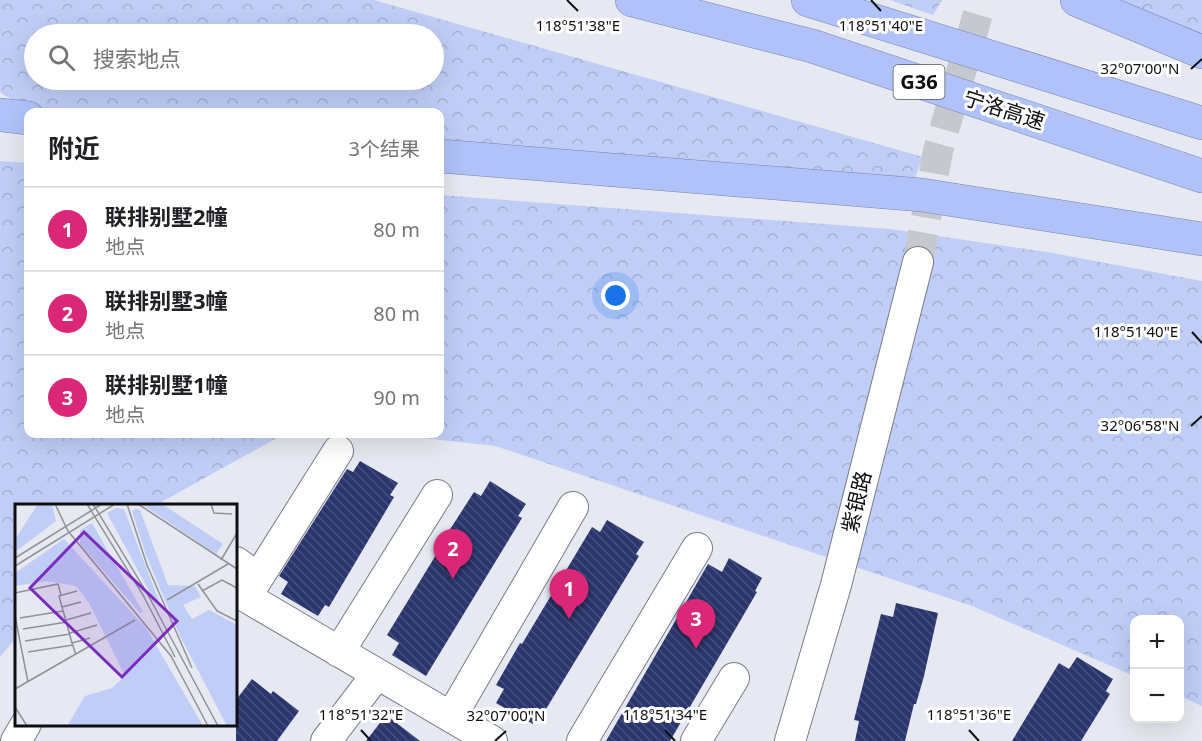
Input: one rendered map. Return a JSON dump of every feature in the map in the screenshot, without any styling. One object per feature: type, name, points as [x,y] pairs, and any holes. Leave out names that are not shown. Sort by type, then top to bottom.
[{"type":"highway","name":"宁洛高速","points":[[632,0],[812,46],[1202,176]]},
{"type":"highway","name":"G36","points":[[808,0],[1202,123]]},
{"type":"highway","points":[[1077,0],[1202,52]]},
{"type":"highway","points":[[0,115],[24,118]]},
{"type":"highway","points":[[444,156],[922,195],[1202,239]]},
{"type":"lane","name":"紫银路","points":[[790,741],[836,585],[918,262]]},
{"type":"lane","points":[[338,451],[247,570],[246,597],[470,732],[573,507]]},
{"type":"lane","points":[[339,652],[437,495]]},
{"type":"lane","points":[[582,741],[697,548]]},
{"type":"lane","points":[[326,741],[377,674]]},
{"type":"lane","points":[[696,741],[734,678]]},
{"type":"lane","points":[[16,741],[25,726]]},
{"type":"green space","points":[[0,0],[374,0],[923,157],[910,190],[444,146],[444,108],[41,108],[5,96],[0,92]]},
{"type":"green space","points":[[890,0],[942,0],[933,15]]},
{"type":"green space","points":[[1119,0],[1202,0],[1202,35]]},
{"type":"green space","points":[[0,161],[24,163],[24,438],[277,438],[158,504],[15,504],[15,639],[0,657]]},
{"type":"green space","points":[[444,195],[890,229],[1047,252],[1202,281],[1202,706],[1184,698],[1184,615],[1130,615],[1130,674],[972,606],[495,446],[423,438],[444,438]]},
{"type":"building","points":[[360,461],[398,483],[390,495],[394,497],[329,607],[325,605],[318,616],[281,594],[288,582],[279,576],[347,469],[353,472]]},
{"type":"building","points":[[490,481],[526,504],[518,516],[522,518],[426,676],[392,655],[399,643],[387,635],[474,492],[481,496]]},
{"type":"building","points":[[607,520],[644,542],[636,554],[639,556],[543,714],[539,712],[533,724],[496,703],[504,689],[496,685],[592,527],[600,532]]},
{"type":"building","points":[[729,558],[762,578],[755,591],[757,592],[670,741],[606,741],[708,564],[722,572]]},
{"type":"building","points":[[896,603],[938,613],[916,704],[914,704],[905,741],[855,741],[859,721],[854,720],[881,614],[893,617]]},
{"type":"building","points":[[1077,657],[1113,679],[1106,691],[1110,694],[1081,741],[1012,741],[1059,663],[1069,669]]},
{"type":"building","points":[[252,679],[271,694],[273,691],[299,711],[277,741],[236,741],[237,699]]},
{"type":"building","points":[[386,715],[420,741],[366,741]]},
{"type":"tunnel","points":[[918,262],[938,151],[982,0]]},
{"type":"place","name":"联排别墅3幢","points":[[453,579]]},
{"type":"place","name":"联排别墅2幢","points":[[569,619]]},
{"type":"place","name":"联排别墅1幢","points":[[696,649]]}]
